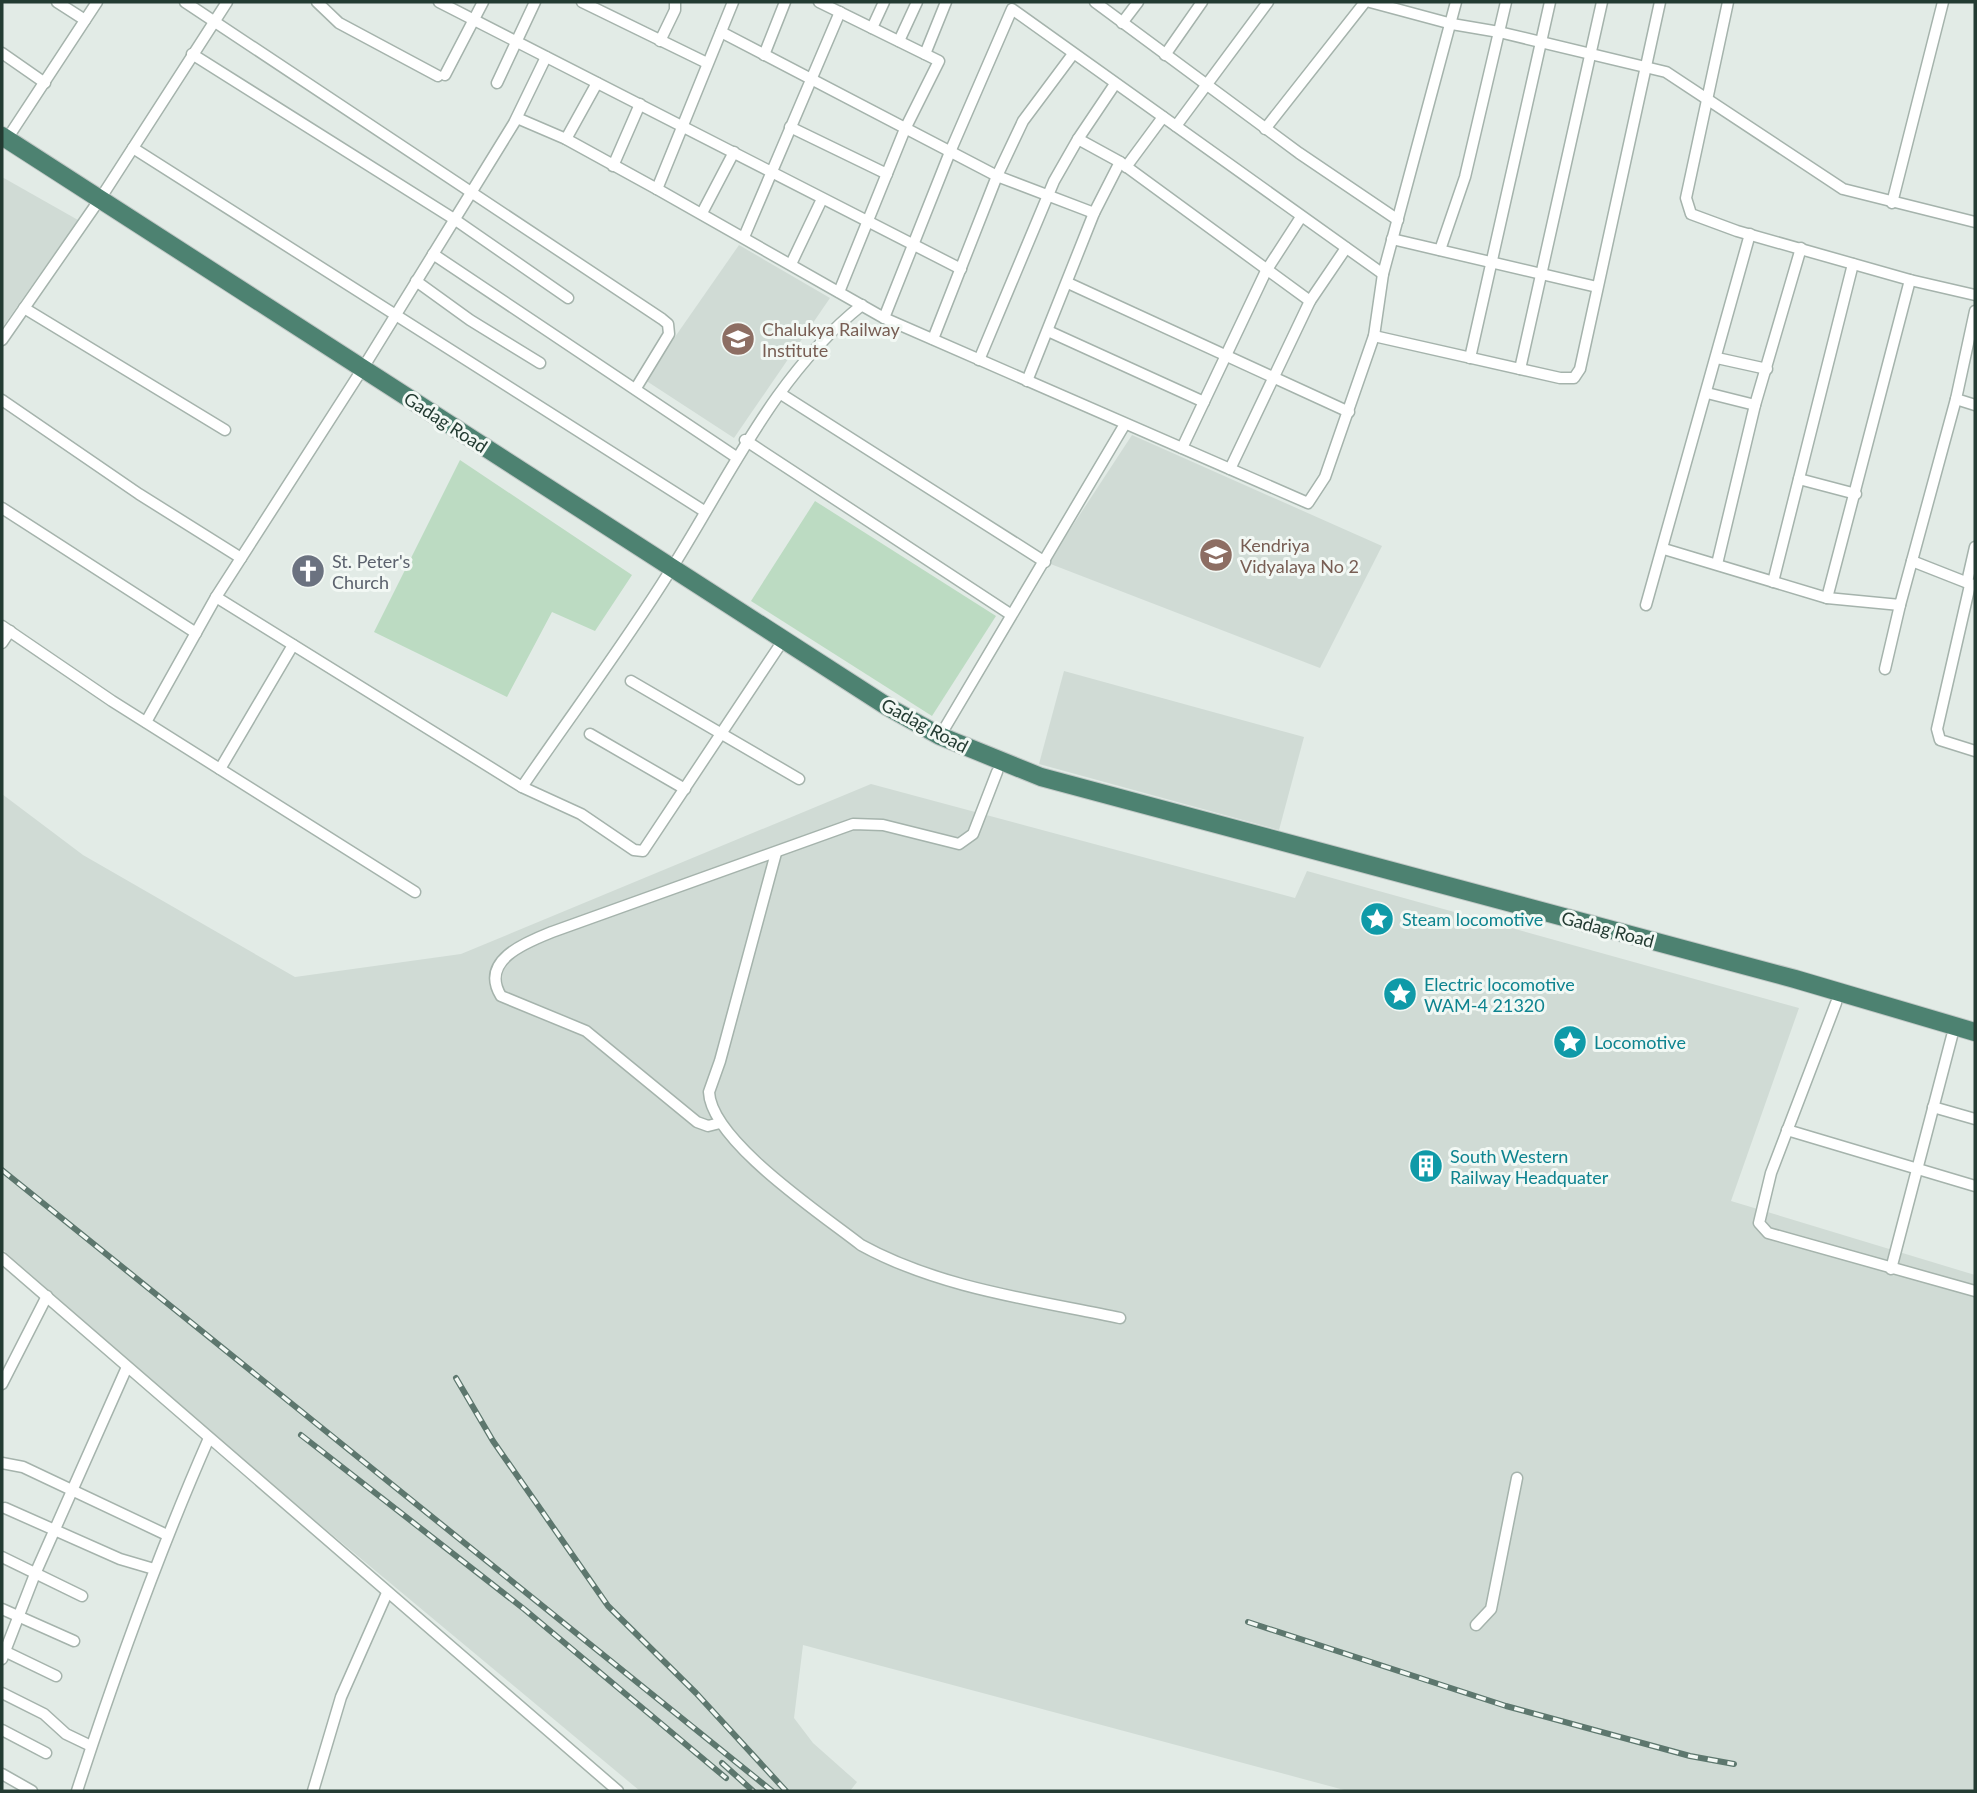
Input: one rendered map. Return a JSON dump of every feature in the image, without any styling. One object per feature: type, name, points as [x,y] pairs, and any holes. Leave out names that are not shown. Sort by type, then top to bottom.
[{"type":"highway","name":"Gadag Road","points":[[4,141],[96,204],[669,572],[888,707],[940,736],[1041,777],[1795,979],[1975,1032]]},
{"type":"highway","name":"Gadag Road","points":[[669,572],[882,716],[935,745],[997,772],[1051,791],[1975,1042]]},
{"type":"street","points":[[57,2],[85,20]]},
{"type":"street","points":[[4,141],[97,2]]},
{"type":"street","points":[[186,2],[472,190],[667,324],[670,329],[665,342],[636,388]]},
{"type":"street","points":[[2,340],[96,204],[227,2]]},
{"type":"street","points":[[317,2],[339,23],[441,76],[483,2]]},
{"type":"street","points":[[439,2],[961,269]]},
{"type":"street","points":[[497,83],[514,41],[535,2]]},
{"type":"street","points":[[582,2],[707,63]]},
{"type":"street","points":[[660,41],[673,16],[676,2]]},
{"type":"street","points":[[657,189],[685,127],[707,63],[733,2]]},
{"type":"street","points":[[764,55],[785,2]]},
{"type":"street","points":[[820,2],[939,61],[905,129],[839,292]]},
{"type":"street","points":[[872,27],[884,2]]},
{"type":"street","points":[[899,41],[917,2]]},
{"type":"street","points":[[925,54],[946,2]]},
{"type":"street","points":[[1095,2],[1265,129],[1398,220]]},
{"type":"street","points":[[1122,23],[1138,2]]},
{"type":"street","points":[[1165,55],[1202,2]]},
{"type":"street","points":[[1177,127],[1269,2]]},
{"type":"street","points":[[1265,129],[1365,2]]},
{"type":"street","points":[[1370,2],[1451,24],[1499,32],[1667,72],[1843,189],[1975,222]]},
{"type":"street","points":[[517,118],[566,139],[702,213],[884,318],[1308,503],[1325,477],[1374,335],[1382,274],[1456,2]]},
{"type":"street","points":[[1440,250],[1465,177],[1506,2]]},
{"type":"street","points":[[1470,358],[1550,2]]},
{"type":"street","points":[[1520,369],[1602,2]]},
{"type":"street","points":[[1374,335],[1560,378],[1574,378],[1580,369],[1660,2]]},
{"type":"street","points":[[1728,2],[1686,204],[1697,218],[1910,280],[1975,295]]},
{"type":"street","points":[[1892,203],[1943,2]]},
{"type":"street","points":[[884,318],[950,152],[1014,5],[1073,54],[1382,274]]},
{"type":"street","points":[[744,237],[809,79],[840,12]]},
{"type":"street","points":[[721,32],[997,176],[1094,213]]},
{"type":"street","points":[[2,53],[45,83]]},
{"type":"street","points":[[192,54],[454,219],[568,298]]},
{"type":"street","points":[[933,339],[997,176],[1023,121],[1073,54]]},
{"type":"street","points":[[146,722],[216,597],[361,373],[517,118],[546,57]]},
{"type":"street","points":[[566,139],[597,83]]},
{"type":"street","points":[[979,359],[1047,197],[1078,139],[1115,84]]},
{"type":"street","points":[[613,166],[640,104]]},
{"type":"street","points":[[1027,381],[1068,284],[1094,213],[1123,165],[1163,117]]},
{"type":"street","points":[[790,127],[887,174]]},
{"type":"street","points":[[1078,139],[1123,165],[1310,301]]},
{"type":"street","points":[[133,148],[704,511]]},
{"type":"street","points":[[702,213],[734,152]]},
{"type":"street","points":[[791,264],[822,200]]},
{"type":"street","points":[[1182,449],[1266,271],[1301,217]]},
{"type":"street","points":[[1646,605],[1664,549],[1750,234]]},
{"type":"street","points":[[1392,239],[1597,286]]},
{"type":"street","points":[[1230,469],[1310,301],[1346,248]]},
{"type":"street","points":[[1717,564],[1755,405],[1801,248]]},
{"type":"street","points":[[433,254],[736,457]]},
{"type":"street","points":[[1773,582],[1853,264]]},
{"type":"street","points":[[1827,597],[1910,280]]},
{"type":"street","points":[[416,281],[470,320],[540,363]]},
{"type":"street","points":[[1068,284],[1349,412]]},
{"type":"street","points":[[522,787],[669,572],[745,440],[830,331],[862,305]]},
{"type":"street","points":[[24,308],[225,430]]},
{"type":"street","points":[[1885,669],[1956,399],[1975,311]]},
{"type":"street","points":[[1048,331],[1204,402]]},
{"type":"street","points":[[1717,358],[1766,369]]},
{"type":"street","points":[[1707,393],[1755,405]]},
{"type":"street","points":[[780,394],[1045,562]]},
{"type":"street","points":[[1956,399],[1975,405]]},
{"type":"street","points":[[2,400],[139,494],[241,558]]},
{"type":"street","points":[[940,736],[1125,424]]},
{"type":"street","points":[[745,440],[1010,614]]},
{"type":"street","points":[[1799,480],[1856,494]]},
{"type":"street","points":[[2,508],[196,633]]},
{"type":"street","points":[[1975,547],[1971,584],[1937,729],[1940,740],[1975,751]]},
{"type":"street","points":[[1664,549],[1827,597],[1900,605]]},
{"type":"street","points":[[1912,561],[1971,584]]},
{"type":"street","points":[[216,597],[522,787],[581,814],[639,852],[649,846],[778,648]]},
{"type":"street","points":[[2,643],[6,628],[146,722],[415,892]]},
{"type":"street","points":[[219,769],[293,645]]},
{"type":"street","points":[[631,681],[799,779]]},
{"type":"street","points":[[590,734],[685,789]]},
{"type":"street","points":[[720,1123],[708,1126],[697,1122],[586,1031],[509,1002],[497,989],[497,969],[502,958],[512,950],[552,932],[853,824],[869,823],[959,844],[973,834],[997,772]]},
{"type":"street","points":[[776,853],[709,1092],[720,1123],[755,1161],[861,1245],[879,1255],[971,1286],[1120,1318]]},
{"type":"street","points":[[1836,1003],[1787,1130],[1759,1219],[1762,1229],[1891,1269],[1975,1291]]},
{"type":"street","points":[[1891,1269],[1952,1036]]},
{"type":"street","points":[[1933,1107],[1975,1119]]},
{"type":"street","points":[[1787,1130],[1975,1186]]},
{"type":"street","points":[[2,1258],[618,1791]]},
{"type":"street","points":[[2,1384],[47,1296]]},
{"type":"street","points":[[56,1676],[3,1654],[54,1530],[127,1367]]},
{"type":"street","points":[[77,1791],[154,1569],[209,1438]]},
{"type":"street","points":[[2,1463],[23,1466],[167,1535]]},
{"type":"street","points":[[1476,1625],[1491,1609],[1517,1478]]},
{"type":"street","points":[[5,1508],[120,1559],[154,1569]]},
{"type":"street","points":[[2,1557],[82,1596]]},
{"type":"street","points":[[313,1791],[341,1697],[387,1593]]},
{"type":"street","points":[[2,1609],[74,1641]]},
{"type":"street","points":[[2,1693],[44,1714],[66,1734],[91,1746]]},
{"type":"street","points":[[2,1730],[46,1753]]},
{"type":"street","points":[[2,1774],[32,1791]]},
{"type":"shaded area","points":[[2,177],[78,220],[2,328]]},
{"type":"shaded area","name":"Chalukya Railway Institute","points":[[739,245],[830,298],[734,438],[645,380]]},
{"type":"shaded area","name":"Kendriya Vidyalaya No 2","points":[[1132,435],[1382,546],[1320,668],[1048,563]]},
{"type":"shaded area","points":[[1064,671],[1304,737],[1279,830],[1039,764]]},
{"type":"shaded area","points":[[871,784],[1295,898],[1307,871],[1799,1008],[1731,1201],[1975,1275],[1975,1791],[1348,1791],[803,1645],[794,1718],[813,1743],[857,1782],[850,1791],[640,1791],[234,1453],[2,1249],[2,794],[83,855],[295,977],[461,954]]},
{"type":"green space","points":[[460,460],[632,575],[595,631],[552,612],[507,697],[374,632]]},
{"type":"green space","points":[[815,501],[996,616],[932,716],[751,601]]},
{"type":"railway","points":[[2,1170],[772,1791]]},
{"type":"railway","points":[[456,1378],[493,1441],[608,1606],[696,1693],[786,1791]]},
{"type":"railway","points":[[301,1435],[524,1609],[726,1778]]},
{"type":"railway","points":[[1248,1622],[1506,1706],[1690,1756],[1734,1764]]},
{"type":"railway","points":[[722,1763],[753,1791]]},
{"type":"place","name":"Chalukya Railway Institute","points":[[738,339]]},
{"type":"place","name":"Kendriya Vidyalaya No 2","points":[[1216,555]]},
{"type":"place","name":"St. Peter's Church","points":[[308,571]]},
{"type":"place","name":"Steam locomotive","points":[[1377,919]]},
{"type":"place","name":"Electric locomotive WAM-4 21320","points":[[1400,994]]},
{"type":"place","name":"Locomotive","points":[[1570,1042]]},
{"type":"place","name":"South Western Railway Headquater","points":[[1426,1166]]}]
